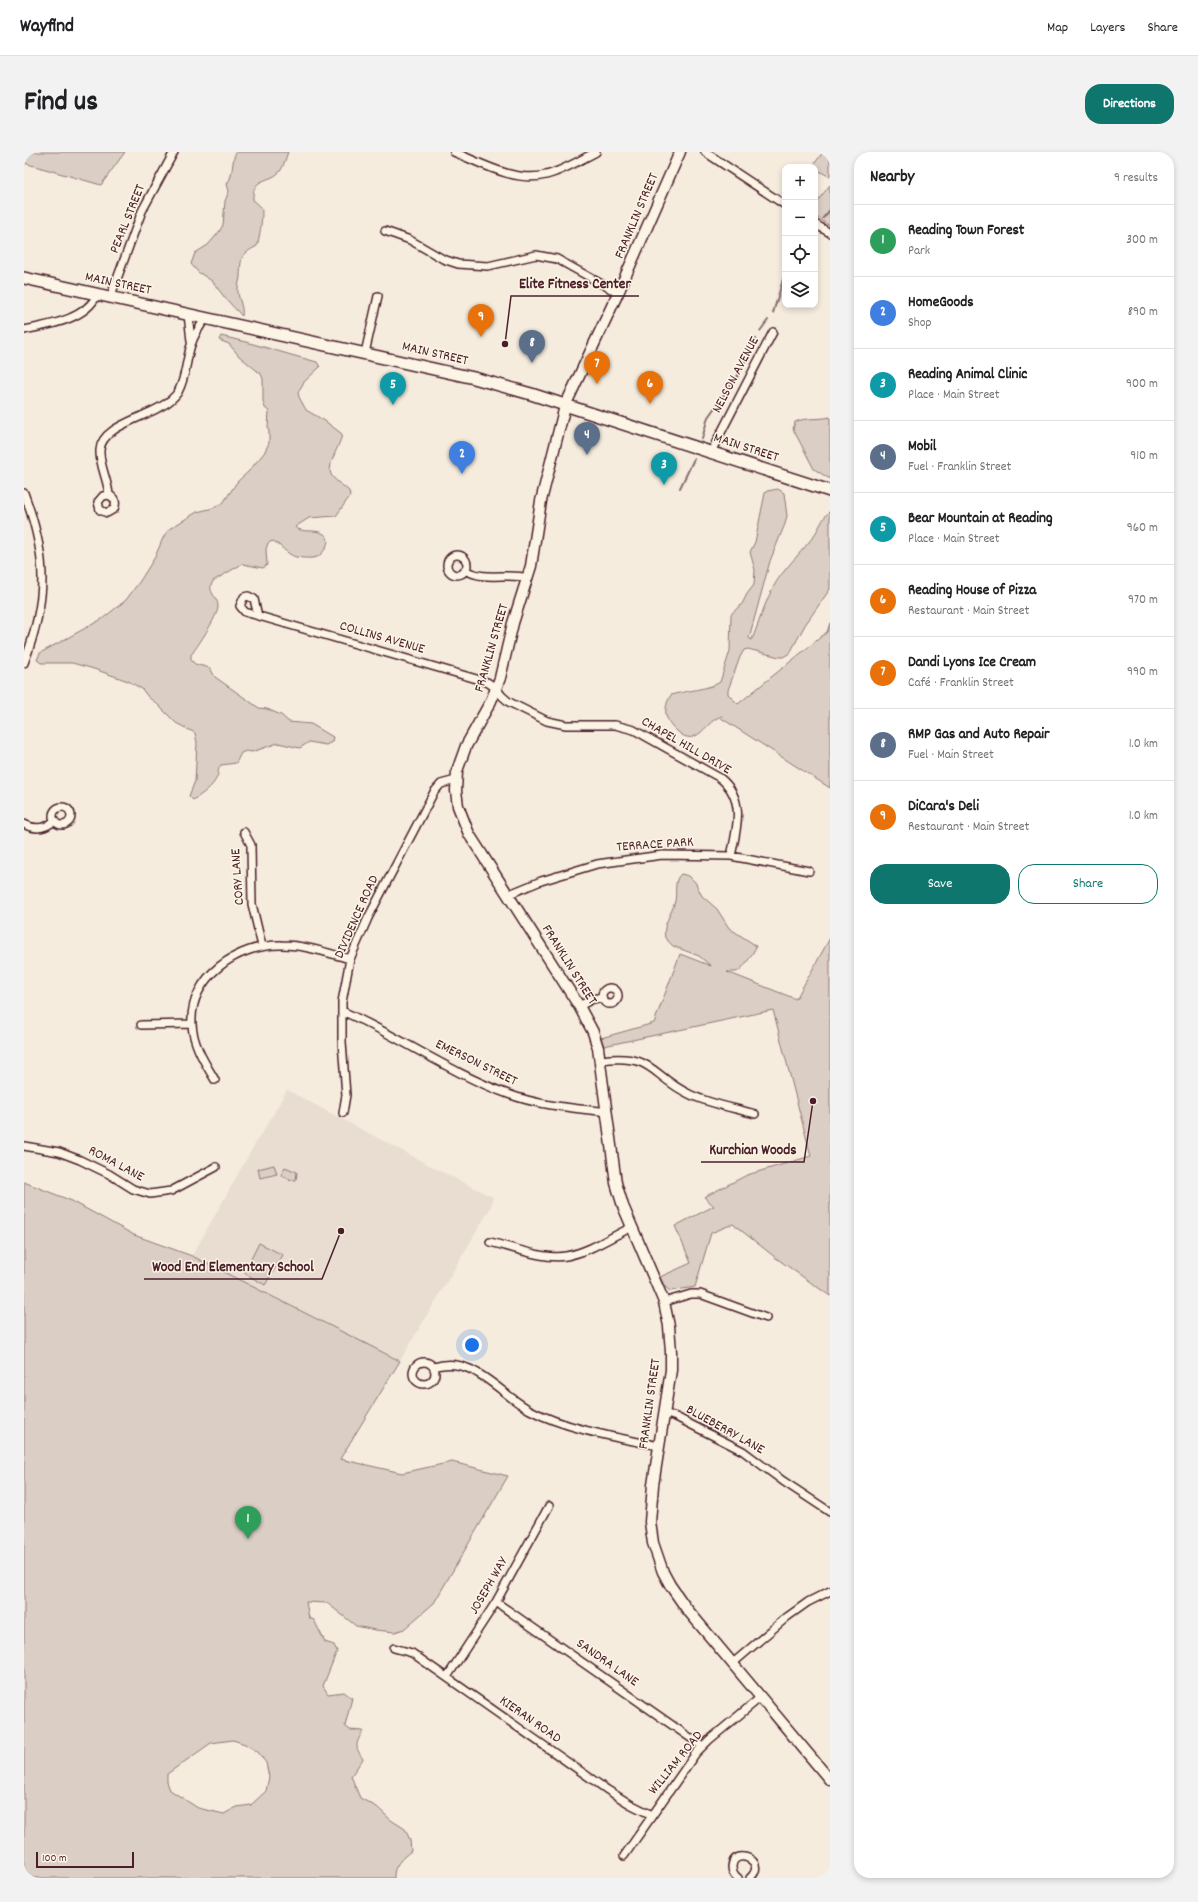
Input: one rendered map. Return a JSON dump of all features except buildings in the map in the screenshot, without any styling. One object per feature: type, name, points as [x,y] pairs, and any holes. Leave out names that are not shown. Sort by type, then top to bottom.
[{"type":"main road","name":"FRANKLIN STREET","points":[[680,152],[618,293],[565,406],[542,495],[528,578],[496,688],[487,710],[463,754],[456,780],[458,806],[464,825],[579,1006],[593,1032],[600,1060],[616,1183],[632,1227],[664,1302],[672,1352],[670,1381],[650,1513],[653,1543],[659,1562],[666,1579],[679,1598],[830,1780]]},
{"type":"main road","name":"MAIN STREET","points":[[24,278],[474,378],[712,452],[830,491]]},
{"type":"street","name":"PEARL STREET","points":[[110,298],[142,211],[174,152]]},
{"type":"street","points":[[454,152],[503,171],[538,176],[561,169],[596,152]]},
{"type":"street","points":[[705,152],[782,203]]},
{"type":"street","points":[[818,226],[830,233]]},
{"type":"street","points":[[385,231],[421,245],[443,259],[465,266],[488,266],[530,255],[548,256],[557,259],[618,293]]},
{"type":"street","points":[[24,330],[50,325],[74,315],[91,304],[97,295]]},
{"type":"street","points":[[365,353],[378,296]]},
{"type":"street","points":[[188,314],[191,328],[191,345]]},
{"type":"street","points":[[108,495],[100,452],[103,440],[111,431],[157,410],[171,400],[182,383],[191,345],[199,328],[206,318]]},
{"type":"street","name":"NELSON AVENUE","points":[[712,452],[773,332]]},
{"type":"street","points":[[24,493],[35,522],[40,546],[43,575],[39,612],[33,638],[24,662]]},
{"type":"street","points":[[465,570],[484,577],[519,576],[528,578]]},
{"type":"street","name":"COLLINS AVENUE","points":[[258,616],[487,682],[496,688]]},
{"type":"street","name":"CHAPEL HILL DRIVE","points":[[496,688],[509,702],[553,723],[566,725],[615,725],[634,730],[720,778],[732,792],[738,809],[738,818],[731,856]]},
{"type":"street","name":"DIVIDENCE ROAD","points":[[343,1114],[346,1095],[342,1011],[344,987],[350,959],[368,918],[434,792],[441,784],[456,780]]},
{"type":"street","points":[[24,824],[41,828],[54,821]]},
{"type":"street","name":"CORY LANE","points":[[244,832],[251,845],[252,901],[262,946]]},
{"type":"street","name":"TERRACE PARK","points":[[508,895],[541,881],[614,860],[662,854],[731,856],[809,872]]},
{"type":"street","points":[[215,1080],[200,1054],[192,1024],[197,996],[203,984],[212,973],[232,958],[262,946],[298,946],[350,959]]},
{"type":"street","points":[[579,1006],[594,998],[602,997]]},
{"type":"street","name":"EMERSON STREET","points":[[342,1011],[480,1082],[508,1094],[542,1103],[607,1112]]},
{"type":"street","points":[[141,1025],[192,1024]]},
{"type":"street","points":[[600,1060],[624,1058],[639,1061],[651,1067],[678,1088],[690,1094],[716,1104],[755,1114]]},
{"type":"street","name":"ROMA LANE","points":[[24,1146],[59,1152],[80,1160],[109,1174],[133,1189],[150,1194],[171,1191],[216,1167]]},
{"type":"street","points":[[490,1242],[548,1256],[566,1256],[581,1252],[632,1227]]},
{"type":"street","points":[[664,1302],[691,1294],[700,1294],[766,1318]]},
{"type":"street","points":[[434,1367],[452,1365],[469,1369],[487,1378],[525,1407],[547,1418],[602,1433],[659,1446]]},
{"type":"street","name":"BLUEBERRY LANE","points":[[664,1413],[676,1417],[743,1451],[783,1481],[830,1512]]},
{"type":"street","name":"JOSEPH WAY","points":[[447,1677],[496,1602],[549,1506]]},
{"type":"street","points":[[733,1663],[791,1613],[830,1590]]},
{"type":"street","name":"SANDRA LANE","points":[[496,1602],[702,1746]]},
{"type":"street","name":"KIERAN ROAD","points":[[394,1648],[410,1652],[606,1789],[630,1804],[652,1815]]},
{"type":"street","name":"WILLIAM ROAD","points":[[624,1856],[702,1746],[760,1697]]},
{"type":"street","points":[[738,1878],[733,1872],[732,1865],[736,1859],[744,1856],[751,1859],[755,1866],[754,1873],[750,1878]]},
{"type":"shaded area","points":[[24,152],[125,152],[101,185],[24,163]]},
{"type":"shaded area","points":[[236,152],[288,152],[281,170],[272,177],[259,183],[254,192],[253,200],[261,207],[262,220],[257,246],[247,252],[241,261],[238,295],[242,309],[242,316],[212,281],[198,272],[191,264],[195,253],[208,245],[223,225],[225,201],[229,191],[227,184],[231,177],[233,160]]},
{"type":"shaded area","points":[[823,152],[830,152],[830,177],[818,170],[818,164],[814,164]]},
{"type":"shaded area","points":[[830,185],[830,226],[818,218],[818,200]]},
{"type":"shaded area","points":[[221,336],[317,362],[320,367],[304,382],[298,392],[299,397],[306,410],[325,421],[342,434],[330,467],[330,472],[336,480],[349,491],[350,496],[336,516],[309,518],[295,527],[302,530],[317,531],[327,537],[328,543],[322,553],[317,557],[296,557],[289,554],[273,541],[268,543],[266,549],[267,565],[263,568],[242,564],[213,581],[211,588],[217,603],[217,611],[207,631],[191,655],[191,660],[195,664],[210,668],[215,677],[259,708],[267,709],[281,715],[289,722],[311,724],[333,737],[332,742],[326,745],[309,742],[300,748],[278,743],[252,752],[246,751],[241,753],[236,763],[221,765],[213,784],[193,800],[189,796],[195,781],[197,743],[195,733],[176,723],[148,697],[142,689],[128,681],[72,663],[41,663],[37,660],[40,653],[102,619],[126,600],[155,557],[163,538],[169,529],[197,512],[213,508],[223,503],[237,482],[248,472],[264,453],[269,443],[269,411],[265,408],[263,401],[263,379],[261,374],[239,356],[229,344],[219,340]]},
{"type":"shaded area","points":[[830,417],[830,479],[814,469],[793,429],[795,422],[799,420]]},
{"type":"shaded area","points":[[778,489],[784,493],[787,516],[770,561],[749,638],[751,640],[753,637],[765,605],[776,582],[813,537],[830,511],[830,589],[805,625],[790,653],[783,657],[779,657],[748,649],[744,650],[728,690],[728,694],[738,704],[827,632],[830,623],[830,788],[721,718],[723,716],[717,718],[696,736],[691,737],[684,736],[673,728],[666,716],[668,700],[671,695],[710,686],[720,682],[730,651],[731,614],[742,604],[754,585],[755,570],[750,552],[755,542],[765,493],[767,491]]},
{"type":"shaded area","points":[[681,874],[689,876],[695,882],[702,896],[717,909],[729,928],[756,947],[748,961],[739,971],[727,972],[796,999],[830,938],[830,1296],[776,1258],[733,1224],[711,1233],[695,1287],[670,1291],[665,1287],[660,1277],[691,1263],[675,1226],[714,1206],[704,1197],[747,1175],[811,1156],[773,1010],[604,1046],[601,1038],[654,1023],[680,954],[711,966],[699,956],[673,946],[665,938],[664,933],[666,924],[676,898],[677,880]]},
{"type":"shaded area","points":[[287,1090],[493,1197],[491,1207],[400,1361],[192,1256]]},
{"type":"shaded area","points":[[274,1165],[277,1174],[260,1178],[258,1169]]},
{"type":"shaded area","points":[[285,1167],[297,1172],[296,1180],[290,1181],[281,1175]]},
{"type":"shaded area","points":[[24,1182],[72,1201],[134,1235],[192,1256],[400,1361],[340,1459],[402,1473],[452,1462],[508,1476],[434,1603],[404,1629],[395,1632],[356,1626],[327,1603],[306,1602],[309,1618],[314,1620],[325,1642],[334,1645],[337,1651],[323,1686],[328,1694],[344,1692],[352,1698],[345,1726],[350,1730],[363,1731],[357,1748],[363,1759],[351,1776],[360,1798],[377,1807],[391,1820],[405,1829],[410,1840],[411,1851],[401,1859],[395,1870],[394,1878],[24,1878]],"holes":[[[233,1740],[245,1744],[258,1752],[266,1763],[269,1777],[266,1791],[251,1805],[237,1807],[224,1814],[198,1808],[170,1790],[167,1782],[167,1774],[211,1743]]]},
{"type":"shaded area","points":[[259,1243],[283,1255],[265,1285],[244,1273]]},
{"type":"waterway","points":[[823,218],[830,210]]},
{"type":"waterway","points":[[773,313],[782,283]]},
{"type":"waterway","points":[[760,331],[768,320]]},
{"type":"waterway","points":[[702,439],[708,417],[737,377],[756,339]]},
{"type":"waterway","points":[[680,488],[694,459]]},
{"type":"place","name":"DiCara's Deli","points":[[481,337]]},
{"type":"place","name":"Elite Fitness Center","points":[[505,344]]},
{"type":"place","name":"RMP Gas and Auto Repair","points":[[532,363]]},
{"type":"place","name":"Dandi Lyons Ice Cream","points":[[597,384]]},
{"type":"place","name":"Reading House of Pizza","points":[[650,404]]},
{"type":"place","name":"Bear Mountain at Reading","points":[[393,405]]},
{"type":"place","name":"Mobil","points":[[587,455]]},
{"type":"place","name":"HomeGoods","points":[[462,474]]},
{"type":"place","name":"Reading Animal Clinic","points":[[664,485]]},
{"type":"place","name":"Kurchian Woods","points":[[813,1101]]},
{"type":"place","name":"Wood End Elementary School","points":[[341,1231]]},
{"type":"place","name":"Reading Town Forest","points":[[248,1539]]}]
